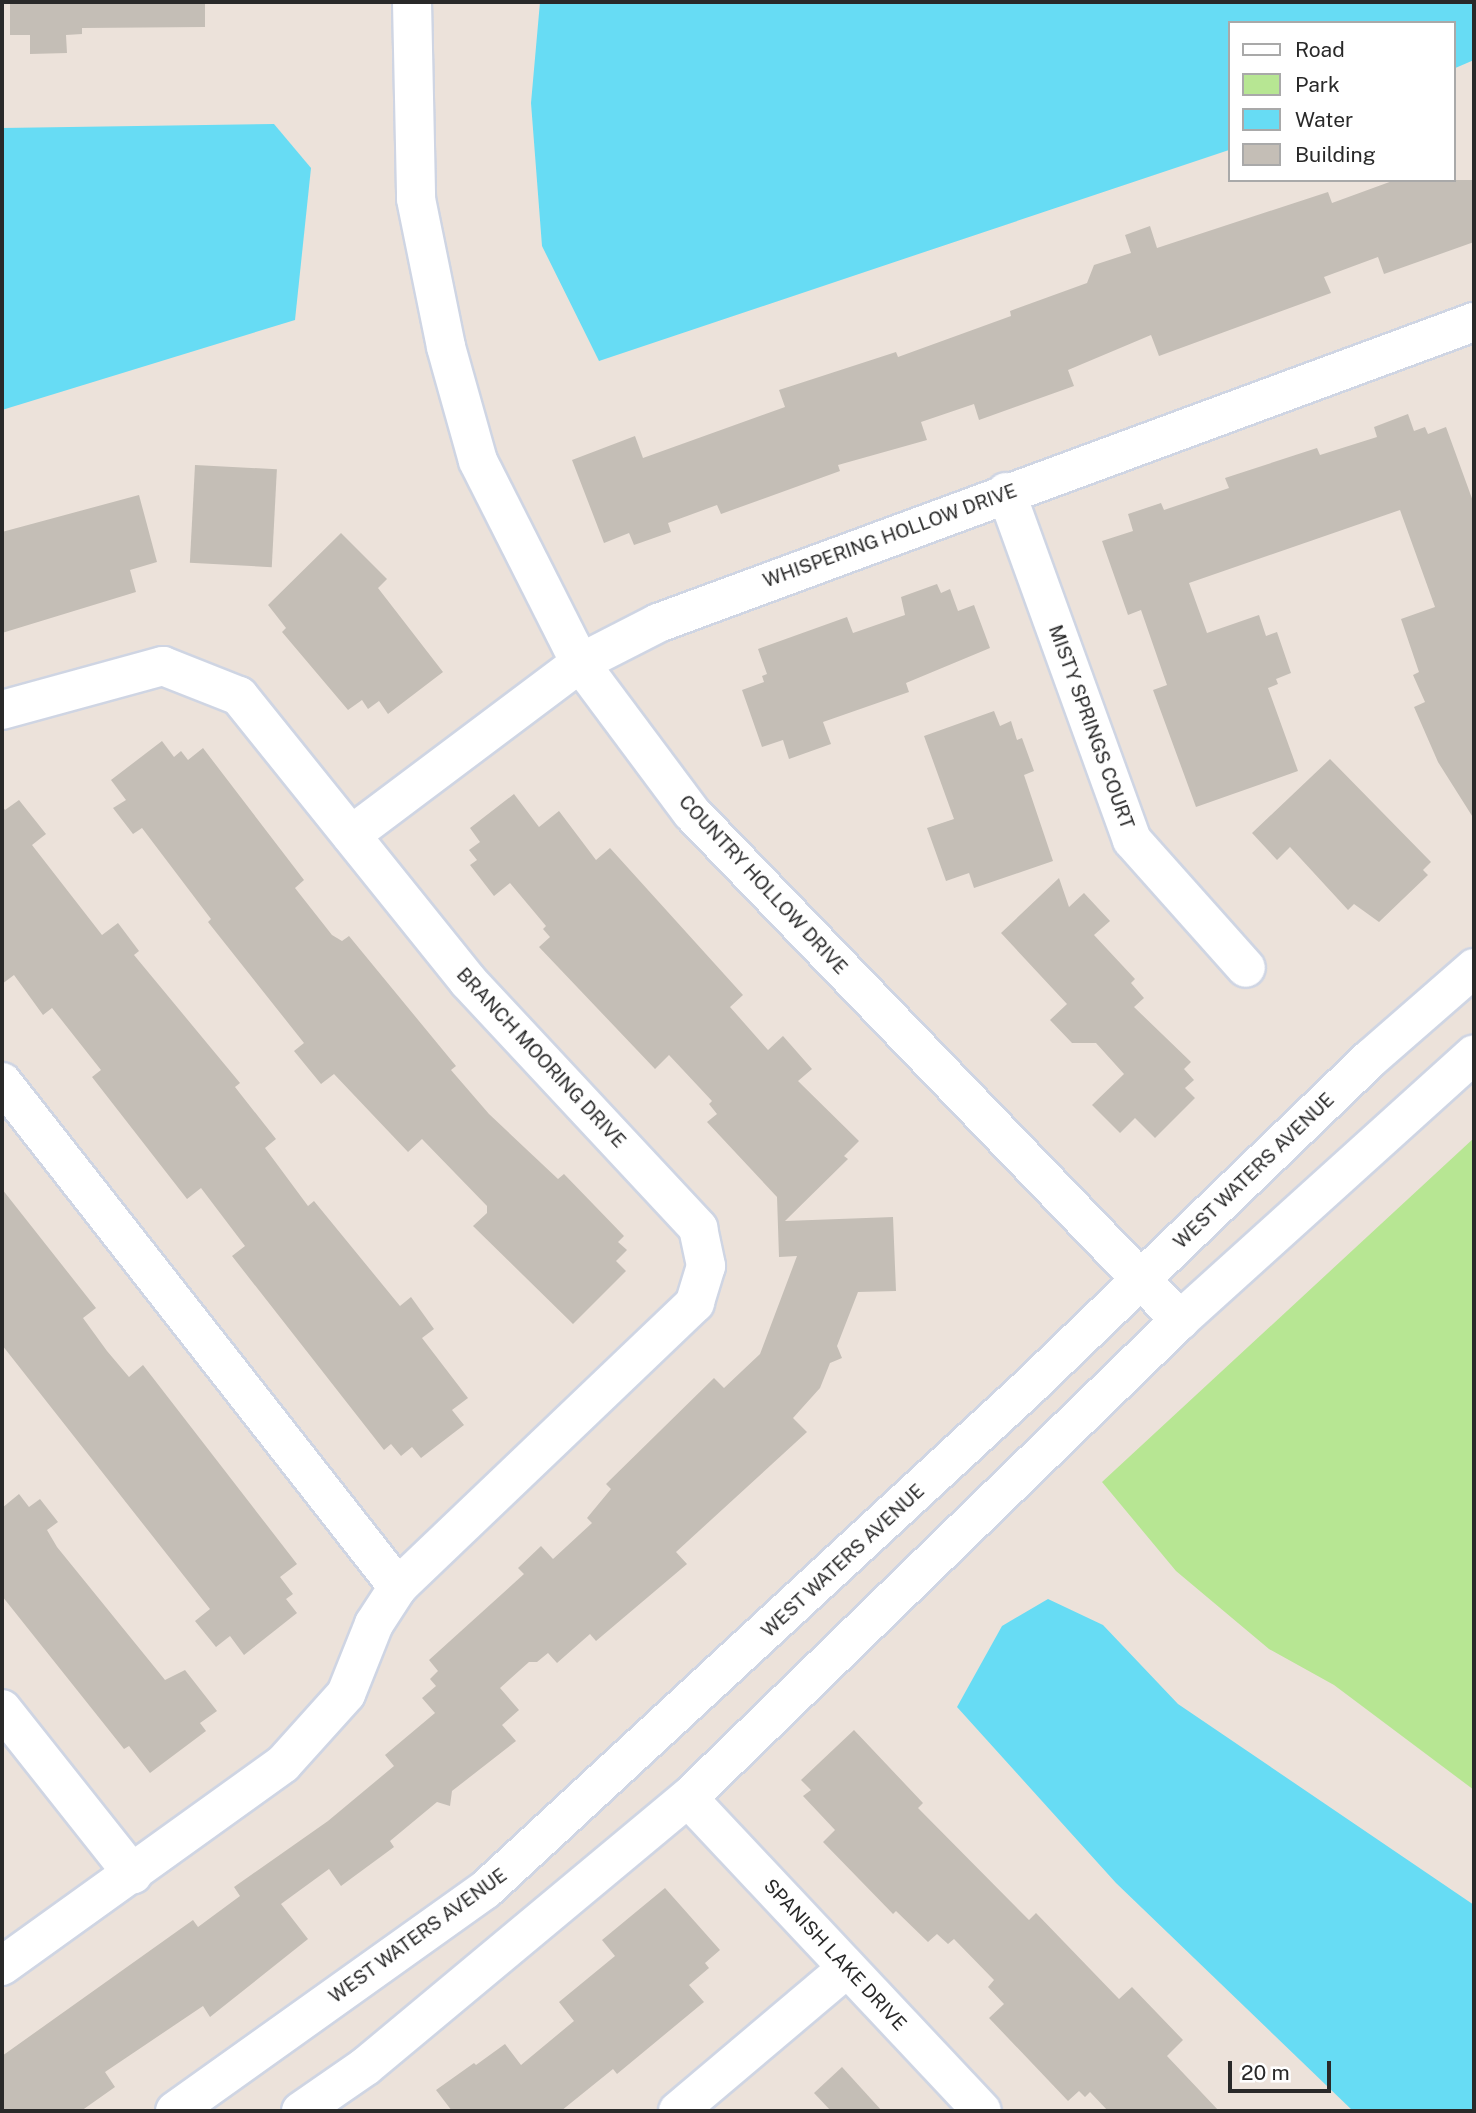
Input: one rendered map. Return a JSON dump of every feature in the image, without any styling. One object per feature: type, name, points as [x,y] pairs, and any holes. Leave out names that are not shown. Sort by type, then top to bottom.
[{"type":"street","name":"COUNTRY HOLLOW DRIVE","points":[[412,2],[416,199],[446,347],[478,461],[580,663],[692,813],[1180,1320]]},
{"type":"street","name":"WHISPERING HOLLOW DRIVE","points":[[351,835],[580,663],[658,623],[1006,492],[1474,322]]},
{"type":"street","name":"MISTY SPRINGS COURT","points":[[1006,492],[1132,840],[1246,968]]},
{"type":"street","name":"BRANCH MOORING DRIVE","points":[[2,710],[163,667],[239,696],[468,981],[698,1228],[706,1266],[695,1303],[398,1587],[373,1623],[346,1694],[282,1764],[2,1966]]},
{"type":"street","name":"WEST WATERS AVENUE","points":[[176,2111],[485,1890],[663,1730],[1371,1058],[1474,968]]},
{"type":"street","points":[[301,2111],[366,2066],[688,1798],[1180,1320],[1474,1055]]},
{"type":"street","points":[[2,1082],[398,1587]]},
{"type":"street","points":[[2,1709],[133,1874]]},
{"type":"street","name":"SPANISH LAKE DRIVE","points":[[688,1798],[982,2111]]},
{"type":"street","points":[[678,2111],[846,1969]]},
{"type":"green space","points":[[1474,1138],[1474,1790],[1334,1685],[1269,1649],[1176,1571],[1102,1482]]},
{"type":"water","points":[[540,2],[1474,2],[1474,60],[1455,68],[1455,21],[1228,21],[1228,150],[599,361],[542,246],[531,103]]},
{"type":"water","points":[[274,124],[311,168],[295,320],[2,410],[2,128]]},
{"type":"water","points":[[1048,1599],[1103,1625],[1178,1704],[1474,1905],[1474,2111],[1353,2111],[1116,1883],[957,1707],[1002,1626]]},
{"type":"building","points":[[10,2],[205,2],[205,27],[82,28],[82,34],[66,35],[67,53],[30,54],[30,35],[10,35]]},
{"type":"building","points":[[1474,180],[1474,242],[1384,274],[1378,257],[1324,277],[1331,293],[1159,356],[1151,335],[1068,370],[1074,386],[979,420],[974,404],[921,422],[927,440],[838,465],[840,471],[721,514],[717,505],[668,523],[671,532],[634,545],[629,533],[604,543],[572,460],[635,436],[643,458],[785,407],[779,390],[896,352],[898,357],[1011,316],[1010,311],[1087,283],[1094,265],[1131,253],[1125,235],[1150,226],[1157,248],[1328,192],[1332,203],[1390,182]]},
{"type":"building","points":[[1408,414],[1414,431],[1425,427],[1428,434],[1446,427],[1474,504],[1474,819],[1438,762],[1414,707],[1425,702],[1413,675],[1419,672],[1401,619],[1435,607],[1400,510],[1189,583],[1207,633],[1259,615],[1266,636],[1277,632],[1291,673],[1276,679],[1278,684],[1268,688],[1298,771],[1196,807],[1153,690],[1167,685],[1141,610],[1128,615],[1102,541],[1133,531],[1128,514],[1161,503],[1164,510],[1229,488],[1225,478],[1317,448],[1320,455],[1377,437],[1374,427]]},
{"type":"building","points":[[195,465],[277,469],[272,567],[190,563]]},
{"type":"building","points":[[139,495],[157,562],[130,570],[136,592],[2,633],[2,532]]},
{"type":"building","points":[[341,533],[387,579],[378,588],[443,672],[388,714],[379,701],[368,709],[362,700],[348,710],[282,632],[286,628],[268,605]]},
{"type":"building","points":[[937,584],[941,593],[950,589],[958,611],[974,605],[990,648],[906,683],[909,692],[823,722],[831,744],[789,759],[783,740],[762,747],[742,690],[764,682],[762,676],[767,674],[758,649],[847,617],[853,633],[905,615],[901,597]]},
{"type":"building","points":[[994,711],[1000,726],[1011,721],[1017,740],[1022,738],[1034,771],[1024,775],[1053,861],[974,888],[969,873],[946,881],[927,828],[954,819],[924,736]]},
{"type":"building","points":[[162,741],[174,757],[181,751],[188,760],[203,748],[304,880],[295,888],[332,935],[342,941],[349,936],[456,1066],[451,1070],[489,1114],[558,1179],[564,1174],[624,1236],[618,1242],[627,1250],[616,1261],[626,1271],[573,1324],[473,1226],[487,1213],[487,1206],[422,1139],[408,1152],[334,1074],[321,1084],[294,1051],[304,1043],[208,922],[211,919],[142,828],[133,834],[113,808],[126,800],[111,780]]},
{"type":"building","points":[[1330,759],[1431,862],[1423,870],[1428,875],[1379,922],[1354,904],[1348,910],[1290,847],[1277,860],[1252,833]]},
{"type":"building","points":[[514,794],[539,827],[559,811],[596,860],[610,848],[743,995],[730,1007],[768,1050],[783,1036],[812,1069],[798,1081],[859,1141],[844,1156],[848,1159],[785,1221],[893,1217],[896,1291],[858,1292],[837,1346],[842,1358],[830,1363],[820,1388],[793,1418],[807,1432],[676,1552],[687,1564],[596,1641],[590,1634],[557,1663],[548,1653],[537,1662],[529,1662],[500,1688],[519,1710],[502,1725],[516,1741],[452,1791],[450,1806],[437,1802],[390,1841],[394,1847],[341,1886],[329,1869],[281,1904],[308,1939],[210,2017],[203,2006],[105,2072],[115,2087],[81,2111],[2,2111],[2,2056],[193,1920],[198,1927],[240,1896],[234,1887],[328,1821],[394,1766],[385,1755],[435,1713],[422,1698],[436,1686],[430,1679],[438,1671],[429,1660],[524,1574],[518,1568],[541,1546],[553,1559],[592,1523],[587,1518],[611,1489],[606,1484],[714,1378],[724,1388],[760,1354],[797,1256],[779,1257],[777,1197],[707,1122],[717,1114],[709,1104],[712,1101],[669,1055],[655,1069],[539,947],[550,937],[543,929],[546,926],[510,883],[494,896],[470,865],[477,860],[469,850],[480,842],[470,828]]},
{"type":"building","points":[[19,800],[46,834],[32,845],[102,935],[118,923],[139,951],[134,955],[240,1083],[235,1087],[276,1139],[265,1148],[308,1206],[314,1201],[400,1306],[411,1297],[434,1329],[422,1338],[468,1398],[452,1410],[464,1425],[421,1458],[412,1447],[401,1456],[391,1444],[384,1450],[232,1256],[245,1246],[201,1188],[187,1199],[92,1077],[101,1070],[52,1008],[43,1015],[14,975],[2,984],[2,806],[5,810]]},
{"type":"building","points":[[1059,878],[1069,907],[1084,893],[1110,921],[1094,935],[1135,979],[1131,983],[1144,998],[1134,1007],[1191,1062],[1184,1069],[1194,1080],[1185,1088],[1195,1098],[1155,1138],[1135,1118],[1120,1133],[1092,1105],[1124,1074],[1096,1043],[1072,1043],[1050,1020],[1067,1004],[1001,933]]},
{"type":"building","points":[[2,1189],[96,1308],[83,1318],[107,1351],[129,1377],[143,1365],[297,1564],[280,1577],[293,1594],[286,1599],[297,1613],[244,1655],[230,1636],[216,1647],[195,1621],[210,1609],[2,1345]]},
{"type":"building","points":[[19,1494],[29,1507],[40,1499],[58,1522],[47,1530],[57,1547],[165,1680],[185,1670],[217,1711],[200,1723],[206,1731],[150,1773],[129,1746],[124,1749],[2,1596],[2,1508]]},
{"type":"building","points":[[854,1730],[923,1803],[918,1808],[1029,1920],[1036,1913],[1119,1999],[1132,1987],[1183,2040],[1167,2056],[1219,2111],[1108,2111],[1090,2092],[1085,2097],[1079,2091],[1068,2101],[989,2018],[1004,2004],[988,1987],[994,1980],[954,1939],[948,1944],[937,1934],[928,1942],[896,1911],[893,1914],[823,1842],[835,1830],[803,1796],[811,1790],[801,1780]]},
{"type":"building","points":[[665,1888],[720,1950],[705,1963],[709,1968],[689,1985],[704,2002],[617,2074],[613,2069],[561,2111],[452,2111],[436,2090],[505,2044],[521,2065],[574,2021],[559,2002],[615,1956],[602,1940]]},
{"type":"building","points":[[842,2067],[882,2111],[831,2111],[814,2093]]}]
